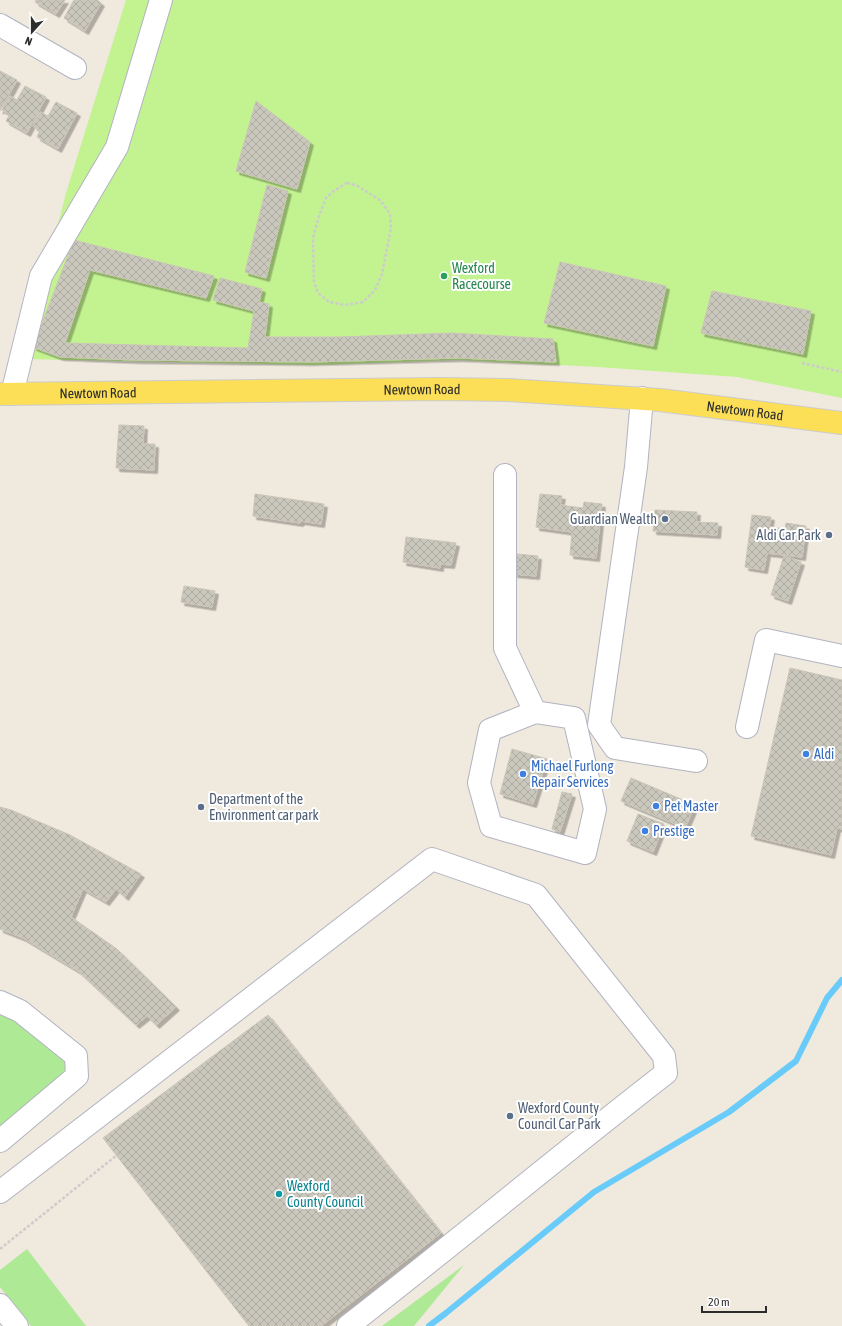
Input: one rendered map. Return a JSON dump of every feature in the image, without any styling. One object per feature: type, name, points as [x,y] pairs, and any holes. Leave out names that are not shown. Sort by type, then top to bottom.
[{"type":"main road","name":"Newtown Road","points":[[6,394],[441,389],[508,390],[642,398],[842,423]]},
{"type":"street","points":[[6,394],[41,276],[117,147],[161,0]]},
{"type":"street","points":[[0,25],[75,68]]},
{"type":"street","points":[[642,398],[636,467],[599,725],[615,748],[696,761]]},
{"type":"street","points":[[505,476],[505,648],[535,712]]},
{"type":"street","points":[[747,727],[766,640],[842,656]]},
{"type":"street","points":[[535,712],[574,718],[595,809],[585,853],[491,826],[479,783],[490,730],[535,712]]},
{"type":"street","points":[[0,1192],[432,859],[536,895],[664,1056],[666,1073],[348,1326]]},
{"type":"street","points":[[0,1002],[20,1011],[76,1056],[78,1076],[0,1141]]},
{"type":"street","points":[[0,1304],[18,1326]]},
{"type":"path","points":[[347,183],[358,186],[366,192],[381,201],[390,214],[391,228],[382,274],[376,290],[363,302],[345,305],[329,302],[318,293],[314,282],[313,238],[319,216],[326,198],[335,190],[347,183]]},
{"type":"path","points":[[802,363],[842,372]]},
{"type":"path","points":[[0,1249],[117,1155]]},
{"type":"green space","name":"Wexford Racecourse","points":[[126,0],[842,0],[842,398],[737,377],[598,367],[458,360],[313,365],[24,359],[66,193]]},
{"type":"green space","points":[[0,1012],[13,1018],[60,1052],[68,1066],[61,1081],[0,1129]]},
{"type":"green space","points":[[27,1249],[86,1326],[31,1326],[0,1287],[0,1270]]},
{"type":"green space","points":[[464,1265],[414,1326],[382,1326]]},
{"type":"building","points":[[36,0],[65,0],[56,14],[35,2]]},
{"type":"building","points":[[74,0],[97,0],[101,3],[85,31],[64,18]]},
{"type":"building","points":[[0,71],[17,80],[0,111]]},
{"type":"building","points":[[25,86],[46,97],[27,133],[6,121],[10,114],[2,110],[10,96],[17,100]]},
{"type":"building","points":[[256,101],[310,142],[297,189],[236,171]]},
{"type":"building","points":[[56,102],[77,113],[58,149],[37,137],[40,130],[33,126],[40,112],[48,116]]},
{"type":"building","points":[[267,185],[288,191],[266,278],[245,272]]},
{"type":"building","points":[[74,240],[214,276],[206,298],[90,270],[65,343],[248,348],[254,311],[213,300],[220,278],[262,289],[259,302],[269,304],[265,337],[339,337],[452,333],[553,339],[556,362],[459,358],[310,362],[134,360],[60,357],[33,347]]},
{"type":"building","points":[[560,262],[666,286],[653,346],[544,323]]},
{"type":"building","points":[[712,291],[811,311],[803,354],[701,333]]},
{"type":"building","points":[[119,425],[144,426],[143,444],[155,444],[154,470],[116,468]]},
{"type":"building","points":[[255,494],[324,504],[321,524],[301,521],[300,523],[253,516]]},
{"type":"building","points":[[540,494],[562,496],[560,505],[583,508],[584,502],[602,504],[596,558],[570,555],[572,532],[536,527]]},
{"type":"building","points":[[655,510],[697,512],[696,522],[718,523],[717,535],[653,531]]},
{"type":"building","points":[[752,515],[771,517],[769,527],[785,529],[786,523],[806,526],[802,557],[767,553],[764,570],[745,567]]},
{"type":"building","points":[[406,537],[456,543],[451,565],[440,564],[440,568],[403,562]]},
{"type":"building","points":[[517,554],[538,556],[536,576],[514,574]]},
{"type":"building","points":[[784,556],[801,562],[788,601],[771,595]]},
{"type":"building","points":[[184,586],[215,591],[212,607],[181,602]]},
{"type":"building","name":"Aldi","points":[[790,668],[842,680],[842,829],[837,828],[831,855],[751,836]]},
{"type":"building","points":[[512,749],[547,759],[533,804],[500,794]]},
{"type":"building","points":[[631,778],[695,805],[685,828],[621,801]]},
{"type":"building","points":[[562,792],[572,794],[560,832],[552,829]]},
{"type":"building","points":[[0,807],[11,810],[70,835],[141,874],[125,897],[116,889],[106,902],[83,889],[71,917],[117,949],[176,1007],[156,1025],[147,1016],[136,1025],[78,971],[23,938],[0,929]]},
{"type":"building","points":[[638,814],[664,824],[653,852],[627,841]]},
{"type":"building","name":"Wexford County Council","points":[[268,1015],[441,1233],[321,1326],[249,1326],[103,1138]]},
{"type":"waterway","points":[[429,1326],[594,1192],[729,1112],[796,1061],[827,998],[842,980]]},
{"type":"place","name":"Wexford Racecourse","points":[[444,276]]},
{"type":"place","name":"Guardian Wealth","points":[[665,519]]},
{"type":"place","name":"Aldi Car Park","points":[[829,535]]},
{"type":"place","name":"Aldi","points":[[806,754]]},
{"type":"place","name":"Michael Furlong Repair Services","points":[[523,774]]},
{"type":"place","name":"Pet Master","points":[[656,806]]},
{"type":"place","name":"Department of the Environment car park","points":[[201,807]]},
{"type":"place","name":"Prestige","points":[[645,831]]},
{"type":"place","name":"Wexford County Council Car Park","points":[[510,1116]]},
{"type":"place","name":"Wexford County Council","points":[[279,1194]]}]
